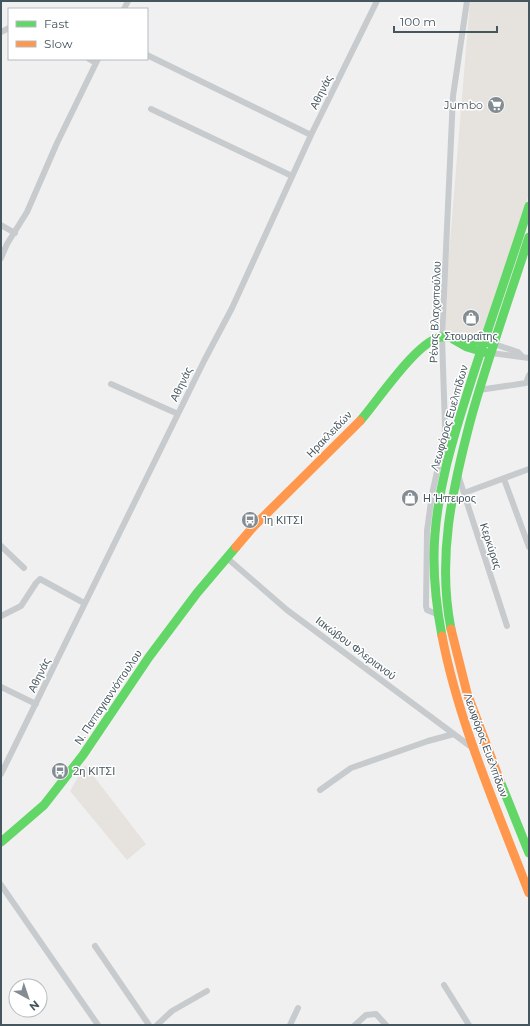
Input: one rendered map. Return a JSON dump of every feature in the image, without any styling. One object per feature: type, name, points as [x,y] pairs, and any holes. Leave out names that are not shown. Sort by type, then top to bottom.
[{"type":"main road","name":"Λεωφόρος Ευελπίδων","points":[[529,206],[459,417],[448,458],[440,498],[435,552],[439,615],[444,650],[457,699],[529,893]]},
{"type":"main road","name":"Λεωφόρος Ευελπίδων","points":[[529,237],[479,390],[456,472],[447,519],[444,553],[446,586],[458,662],[467,694],[487,749],[529,853]]},
{"type":"main road","points":[[442,337],[494,344]]},
{"type":"main road","name":"Ηρακλειδών","points":[[227,558],[270,509],[336,446],[365,415],[419,349],[432,340],[442,337]]},
{"type":"main road","points":[[452,338],[467,347],[481,352],[491,353]]},
{"type":"main road","name":"Ν. Παπαγιαννόπουλου","points":[[1,842],[44,805],[83,755],[149,657],[197,593],[227,558]]},
{"type":"street","name":"Αθηνάς","points":[[1,774],[84,603],[232,308],[310,135],[377,1]]},
{"type":"street","name":"Ρένας Βλαχοπούλου","points":[[439,615],[427,610],[426,565],[432,494],[444,434],[442,337],[453,96],[467,1]]},
{"type":"street","points":[[148,55],[310,135]]},
{"type":"street","points":[[1,258],[7,244],[27,212],[57,143],[97,61]]},
{"type":"street","points":[[151,109],[292,176]]},
{"type":"street","points":[[1,225],[15,233]]},
{"type":"street","points":[[494,344],[518,352],[526,357]]},
{"type":"street","points":[[491,353],[515,357],[526,357]]},
{"type":"street","points":[[479,390],[527,386],[529,375]]},
{"type":"street","points":[[111,384],[178,414]]},
{"type":"street","points":[[464,493],[529,469]]},
{"type":"street","name":"Κερκύρας","points":[[456,472],[507,626]]},
{"type":"street","points":[[504,479],[529,546]]},
{"type":"street","points":[[1,546],[24,568]]},
{"type":"street","name":"Ιακώβου Φλεριανού","points":[[227,558],[287,610],[476,751]]},
{"type":"street","points":[[1,616],[21,606],[40,579],[84,603]]},
{"type":"street","points":[[1,687],[36,704]]},
{"type":"street","points":[[320,790],[351,768],[428,741],[454,734]]},
{"type":"street","points":[[1,885],[98,1025]]},
{"type":"street","points":[[95,946],[149,1025]]},
{"type":"street","points":[[444,985],[469,1025]]},
{"type":"street","points":[[157,1025],[172,1011],[207,991]]},
{"type":"street","points":[[290,1025],[298,1008]]},
{"type":"street","points":[[355,1025],[366,1015],[376,1014],[386,1025]]},
{"type":"shaded area","points":[[470,1],[529,1],[529,194],[485,339],[442,337]]},
{"type":"shaded area","points":[[85,765],[146,844],[127,860],[70,791]]},
{"type":"traffic: fast","points":[[442,636],[436,597],[434,558],[437,512],[441,488],[452,442],[466,397],[529,206]]},
{"type":"traffic: fast","points":[[451,629],[447,603],[446,550],[448,525],[457,473],[470,422],[498,330],[529,237]]},
{"type":"traffic: fast","points":[[360,421],[410,359],[432,340],[448,337],[491,343]]},
{"type":"traffic: fast","points":[[453,339],[467,347],[487,353]]},
{"type":"traffic: fast","points":[[1,842],[44,805],[83,755],[149,657],[197,593],[236,547]]},
{"type":"traffic: fast","points":[[500,781],[529,853]]},
{"type":"traffic: slow","points":[[236,547],[254,526],[360,421]]},
{"type":"traffic: slow","points":[[451,629],[467,693],[500,781]]},
{"type":"traffic: slow","points":[[442,636],[449,669],[469,734],[529,893]]},
{"type":"place","name":"Jumbo","points":[[496,105]]},
{"type":"place","name":"Στουραΐτης","points":[[471,318]]},
{"type":"place","name":"Η Ήπειρος","points":[[410,498]]},
{"type":"place","name":"1η ΚΙΤΣΙ","points":[[250,520]]},
{"type":"place","name":"2η ΚΙΤΣΙ","points":[[60,771]]}]
